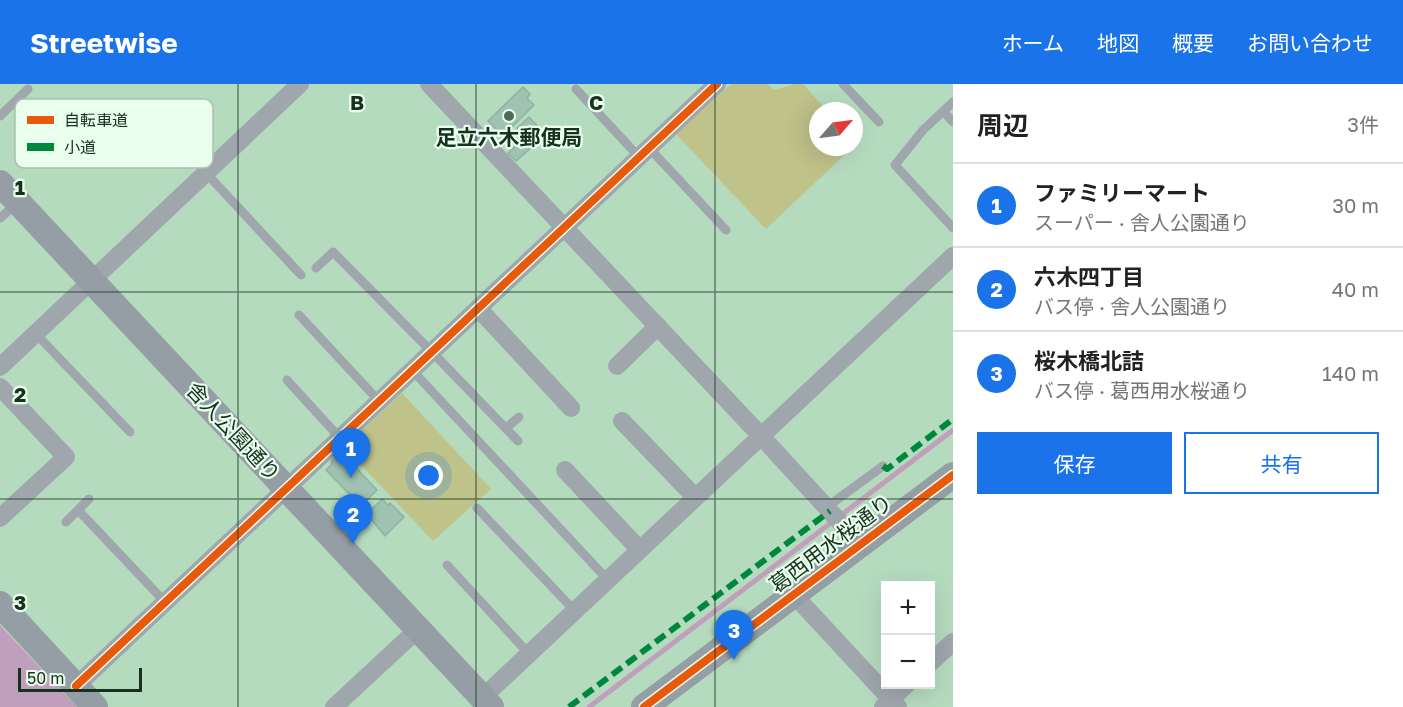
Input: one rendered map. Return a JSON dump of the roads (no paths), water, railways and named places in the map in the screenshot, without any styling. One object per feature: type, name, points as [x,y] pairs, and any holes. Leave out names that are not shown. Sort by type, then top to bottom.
[{"type":"street","points":[[213,166],[300,84]]},
{"type":"street","points":[[429,84],[854,537]]},
{"type":"street","points":[[76,686],[378,400],[478,309],[509,272],[565,229],[717,84]]},
{"type":"street","points":[[0,367],[211,168]]},
{"type":"street","name":"舎人公園通り","points":[[0,183],[9,210],[91,282],[487,702]]},
{"type":"street","points":[[487,702],[529,654],[574,610],[953,256]]},
{"type":"street","points":[[478,309],[571,408]]},
{"type":"street","points":[[617,366],[658,326]]},
{"type":"street","points":[[0,387],[66,457],[0,518]]},
{"type":"street","points":[[622,421],[695,497]]},
{"type":"street","points":[[565,470],[639,549]]},
{"type":"street","name":"葛西用水桜通り","points":[[644,707],[794,595],[854,537],[953,475]]},
{"type":"street","points":[[794,595],[891,705],[904,689]]},
{"type":"street","points":[[0,604],[95,707]]},
{"type":"street","points":[[334,707],[417,630]]},
{"type":"street","points":[[935,658],[953,642]]},
{"type":"lane","points":[[843,84],[879,122]]},
{"type":"lane","points":[[18,99],[28,89]]},
{"type":"lane","points":[[576,89],[726,230]]},
{"type":"lane","points":[[0,116],[15,102]]},
{"type":"lane","points":[[953,102],[923,130],[895,165],[953,228]]},
{"type":"lane","points":[[943,111],[953,122]]},
{"type":"lane","points":[[206,173],[301,275]]},
{"type":"lane","points":[[316,268],[333,252],[518,441]]},
{"type":"lane","points":[[299,315],[378,400]]},
{"type":"lane","points":[[36,334],[130,432]]},
{"type":"lane","points":[[412,370],[608,579]]},
{"type":"lane","points":[[287,380],[339,437]]},
{"type":"lane","points":[[506,428],[519,417]]},
{"type":"lane","points":[[829,509],[883,466]]},
{"type":"lane","points":[[66,522],[89,499]]},
{"type":"lane","points":[[477,508],[574,610]]},
{"type":"lane","points":[[78,510],[165,602]]},
{"type":"lane","points":[[447,565],[529,654]]},
{"type":"waterway","points":[[589,707],[953,430]]},
{"type":"place","name":"足立六木郵便局","points":[[509,116]]},
{"type":"place","name":"ファミリーマート","points":[[351,478]]},
{"type":"place","name":"六木四丁目","points":[[353,544]]},
{"type":"place","name":"桜木橋北詰","points":[[734,660]]}]
